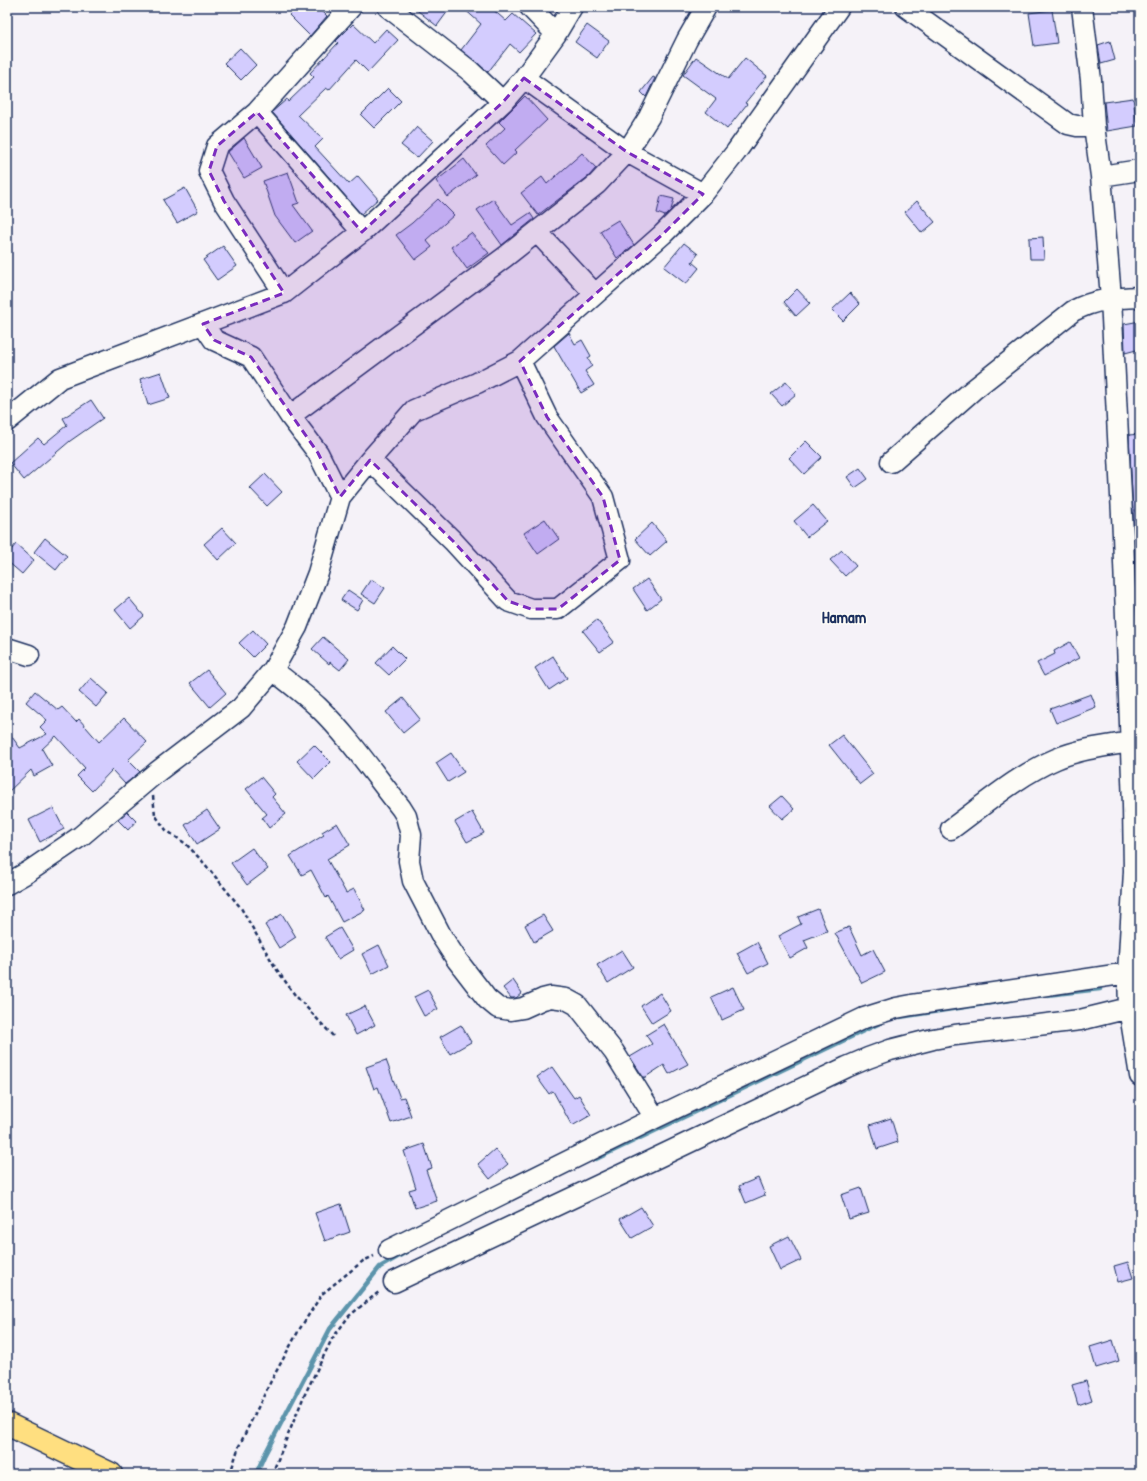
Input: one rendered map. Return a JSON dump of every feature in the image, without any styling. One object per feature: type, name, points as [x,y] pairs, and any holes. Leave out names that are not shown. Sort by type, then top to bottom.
[{"type":"main road","points":[[7,1424],[110,1474]]},
{"type":"street","points":[[284,293],[224,201],[209,171],[217,146],[257,112],[351,7]]},
{"type":"street","points":[[388,7],[470,71],[503,102]]},
{"type":"street","points":[[530,7],[556,34]]},
{"type":"street","points":[[7,422],[60,378],[284,293],[362,232],[503,102],[524,78],[556,34],[572,7]]},
{"type":"street","points":[[290,416],[505,257],[597,184],[627,152],[649,117],[687,40],[706,7]]},
{"type":"street","points":[[7,884],[28,872],[81,836],[157,772],[241,708],[273,670],[297,627],[318,572],[340,497],[370,460],[414,410],[477,383],[520,360],[664,234],[703,194],[736,152],[839,7]]},
{"type":"street","points":[[906,7],[1068,124],[1077,126],[1094,126]]},
{"type":"street","points":[[1082,7],[1091,80],[1094,126],[1101,176],[1132,535],[1131,742],[1137,807],[1137,870],[1128,973],[1135,1007],[1140,1076]]},
{"type":"street","points":[[524,78],[627,152],[703,194]]},
{"type":"street","points":[[257,112],[362,232]]},
{"type":"street","points":[[1101,176],[1140,170]]},
{"type":"street","points":[[537,232],[595,294]]},
{"type":"street","points":[[891,462],[973,390],[1073,311],[1085,305],[1111,298],[1140,298]]},
{"type":"street","points":[[203,324],[214,340],[251,357],[290,416],[318,453],[340,497]]},
{"type":"street","points":[[370,460],[453,541],[508,601],[531,609],[558,609],[620,560],[603,497],[547,417],[520,360]]},
{"type":"street","points":[[7,648],[29,655]]},
{"type":"street","points":[[273,670],[317,706],[330,719],[401,808],[406,816],[411,834],[409,861],[413,881],[442,937],[456,960],[487,1000],[498,1008],[511,1010],[523,1008],[542,999],[551,997],[566,998],[576,1005],[614,1052],[655,1118]]},
{"type":"street","points":[[951,829],[1026,774],[1041,766],[1075,752],[1131,742]]},
{"type":"street","points":[[389,1250],[655,1118],[847,1025],[880,1012],[912,1005],[1128,973]]},
{"type":"street","points":[[394,1282],[868,1058],[890,1050],[933,1039],[1080,1020],[1135,1007]]},
{"type":"path","points":[[157,772],[153,795],[155,815],[166,830],[186,844],[204,863],[241,908],[275,967],[295,995],[332,1036]]},
{"type":"path","points":[[230,1474],[239,1446],[271,1381],[299,1330],[322,1294],[363,1261],[389,1250]]},
{"type":"path","points":[[272,1474],[304,1396],[332,1339],[349,1316],[374,1295],[394,1282]]},
{"type":"highlighted area","points":[[524,78],[627,152],[703,194],[663,234],[520,361],[547,417],[603,497],[620,560],[558,609],[531,609],[508,601],[453,541],[370,460],[340,497],[318,453],[251,357],[214,340],[203,324],[284,293],[224,201],[209,171],[217,146],[257,112],[362,232],[503,102]]},
{"type":"building","points":[[297,7],[318,7],[327,16],[310,36],[289,15]]},
{"type":"building","points":[[413,7],[451,7],[437,26]]},
{"type":"building","points":[[462,7],[490,7],[506,21],[513,14],[536,34],[519,52],[510,44],[488,72],[461,50],[481,24]]},
{"type":"building","points":[[1052,10],[1057,43],[1034,46],[1029,13]]},
{"type":"building","points":[[353,24],[373,43],[386,29],[398,40],[368,72],[356,60],[329,90],[326,88],[298,115],[323,139],[315,147],[349,184],[358,176],[378,199],[361,214],[272,112],[287,99],[288,102],[314,77],[310,73],[338,43],[336,41]]},
{"type":"building","points":[[587,25],[609,41],[597,58],[575,42]]},
{"type":"building","points":[[1110,41],[1115,60],[1101,64],[1098,45]]},
{"type":"building","points":[[240,48],[256,65],[241,80],[224,63]]},
{"type":"building","points":[[696,57],[728,79],[745,58],[767,76],[745,103],[747,104],[727,129],[706,112],[716,99],[683,75]]},
{"type":"building","points":[[653,77],[655,78],[646,97],[641,92]]},
{"type":"building","points":[[388,88],[401,101],[374,128],[361,115]]},
{"type":"building","points":[[525,96],[547,120],[515,150],[517,152],[503,165],[486,146],[505,128],[499,122]]},
{"type":"building","points":[[1133,98],[1137,126],[1107,131],[1104,102]]},
{"type":"building","points":[[417,127],[433,141],[417,158],[401,145]]},
{"type":"building","points":[[244,138],[262,168],[244,178],[228,152]]},
{"type":"building","points":[[582,153],[596,168],[589,176],[538,215],[521,193],[542,177],[547,184]]},
{"type":"building","points":[[464,159],[476,175],[448,197],[436,181]]},
{"type":"building","points":[[288,172],[299,203],[293,205],[312,231],[295,243],[275,216],[263,181]]},
{"type":"building","points":[[185,188],[198,211],[177,223],[163,200]]},
{"type":"building","points":[[661,196],[674,199],[671,210],[665,216],[657,213]]},
{"type":"building","points":[[438,199],[454,215],[426,240],[432,247],[415,260],[396,235],[412,223]]},
{"type":"building","points":[[493,199],[512,225],[530,213],[534,219],[502,245],[477,210]]},
{"type":"building","points":[[917,201],[935,222],[922,233],[905,212]]},
{"type":"building","points":[[618,220],[634,245],[617,258],[600,231]]},
{"type":"building","points":[[471,233],[489,253],[467,269],[451,247]]},
{"type":"building","points":[[1043,237],[1044,259],[1030,259],[1029,238]]},
{"type":"building","points":[[684,243],[698,254],[692,262],[699,268],[686,284],[664,267]]},
{"type":"building","points":[[223,246],[237,266],[217,280],[203,260]]},
{"type":"building","points":[[797,289],[810,303],[796,316],[784,302]]},
{"type":"building","points":[[850,293],[860,304],[843,321],[832,310]]},
{"type":"building","points":[[1140,321],[1140,349],[1125,353],[1124,324]]},
{"type":"building","points":[[569,333],[575,344],[582,340],[591,356],[588,358],[592,366],[585,371],[594,385],[581,393],[554,346]]},
{"type":"building","points":[[161,372],[170,398],[148,405],[140,379]]},
{"type":"building","points":[[786,382],[796,394],[782,406],[771,394]]},
{"type":"building","points":[[91,400],[103,418],[70,441],[24,480],[10,463],[38,438],[44,444],[67,425],[63,418]]},
{"type":"building","points":[[1140,434],[1140,528],[1134,529],[1129,435]]},
{"type":"building","points":[[806,441],[822,457],[804,474],[789,458]]},
{"type":"building","points":[[860,468],[868,479],[855,488],[847,477]]},
{"type":"building","points":[[265,474],[282,492],[267,506],[250,488]]},
{"type":"building","points":[[813,505],[827,521],[807,537],[794,521]]},
{"type":"building","points":[[545,519],[559,539],[538,554],[524,533]]},
{"type":"building","points":[[652,523],[667,541],[650,556],[635,539]]},
{"type":"building","points":[[222,528],[236,543],[218,560],[204,544]]},
{"type":"building","points":[[45,538],[67,556],[56,570],[34,552]]},
{"type":"building","points":[[16,544],[34,560],[22,574],[7,561],[7,555]]},
{"type":"building","points":[[842,550],[856,566],[845,576],[830,560]]},
{"type":"building","points":[[371,579],[385,588],[375,603],[361,594]]},
{"type":"building","points":[[647,579],[661,599],[647,610],[633,589]]},
{"type":"building","points":[[348,590],[363,600],[357,610],[341,600]]},
{"type":"building","points":[[129,598],[144,616],[130,628],[115,610]]},
{"type":"building","points":[[597,620],[614,642],[600,652],[583,631]]},
{"type":"building","points":[[253,630],[266,644],[253,657],[239,643]]},
{"type":"building","points":[[323,637],[349,659],[340,670],[330,662],[329,664],[312,649]]},
{"type":"building","points":[[1070,642],[1079,658],[1044,676],[1037,663],[1055,654],[1054,651]]},
{"type":"building","points":[[392,646],[405,659],[389,675],[376,663]]},
{"type":"building","points":[[553,656],[567,678],[549,690],[535,668]]},
{"type":"building","points":[[207,670],[226,693],[210,707],[190,683]]},
{"type":"building","points":[[91,678],[108,693],[96,707],[79,692]]},
{"type":"building","points":[[35,691],[58,710],[62,707],[76,722],[79,719],[99,742],[124,718],[147,742],[128,760],[140,772],[125,784],[112,770],[92,791],[77,776],[85,768],[56,736],[42,749],[52,766],[34,776],[31,770],[7,793],[7,730],[20,748],[47,734],[40,727],[47,720],[26,702]]},
{"type":"building","points":[[1091,694],[1096,707],[1056,723],[1050,709]]},
{"type":"building","points":[[403,698],[420,719],[403,733],[386,712]]},
{"type":"building","points":[[842,735],[873,774],[860,784],[829,745]]},
{"type":"building","points":[[314,745],[331,762],[314,779],[297,761]]},
{"type":"building","points":[[451,753],[464,772],[448,782],[436,763]]},
{"type":"building","points":[[261,777],[275,794],[272,797],[286,814],[269,828],[262,818],[267,814],[246,789]]},
{"type":"building","points":[[782,796],[794,809],[782,819],[770,806]]},
{"type":"building","points":[[53,808],[64,829],[40,842],[29,820]]},
{"type":"building","points":[[207,810],[220,829],[197,844],[185,825]]},
{"type":"building","points":[[127,812],[136,821],[128,830],[118,820]]},
{"type":"building","points":[[472,812],[484,833],[467,842],[455,822]]},
{"type":"building","points":[[337,823],[350,845],[327,859],[346,893],[354,889],[365,910],[342,922],[328,896],[326,898],[311,870],[302,875],[290,856],[324,835],[322,832]]},
{"type":"building","points":[[252,848],[268,869],[247,885],[231,863]]},
{"type":"building","points":[[818,909],[827,931],[804,940],[808,948],[790,958],[778,936],[801,924],[798,917]]},
{"type":"building","points":[[282,914],[296,937],[279,948],[265,925]]},
{"type":"building","points":[[543,915],[553,931],[534,942],[525,925]]},
{"type":"building","points":[[849,927],[862,955],[873,949],[885,972],[862,983],[835,933]]},
{"type":"building","points":[[340,928],[353,950],[338,959],[325,937]]},
{"type":"building","points":[[757,942],[768,963],[748,973],[737,953]]},
{"type":"building","points":[[379,945],[389,965],[372,974],[362,954]]},
{"type":"building","points":[[622,950],[633,967],[608,983],[597,965]]},
{"type":"building","points":[[513,980],[522,993],[516,998],[511,998],[503,988]]},
{"type":"building","points":[[733,987],[744,1010],[722,1020],[711,997]]},
{"type":"building","points":[[428,990],[438,1009],[424,1016],[414,997]]},
{"type":"building","points":[[660,993],[671,1011],[652,1023],[641,1006]]},
{"type":"building","points":[[365,1006],[375,1025],[356,1035],[346,1015]]},
{"type":"building","points":[[664,1024],[688,1064],[669,1074],[664,1065],[644,1078],[630,1057],[652,1044],[646,1035]]},
{"type":"building","points":[[461,1025],[471,1042],[450,1054],[440,1037]]},
{"type":"building","points":[[386,1060],[400,1098],[404,1097],[411,1116],[391,1123],[378,1087],[374,1089],[366,1067]]},
{"type":"building","points":[[552,1067],[574,1098],[579,1095],[591,1115],[572,1126],[553,1091],[549,1094],[537,1077]]},
{"type":"building","points":[[891,1118],[898,1142],[877,1149],[870,1125]]},
{"type":"building","points":[[424,1144],[432,1168],[426,1170],[437,1201],[415,1208],[409,1190],[416,1188],[404,1151]]},
{"type":"building","points":[[495,1149],[508,1164],[490,1179],[478,1164]]},
{"type":"building","points":[[758,1178],[765,1195],[746,1203],[739,1186]]},
{"type":"building","points":[[861,1188],[869,1213],[849,1219],[841,1195]]},
{"type":"building","points":[[341,1204],[350,1232],[325,1241],[315,1213]]},
{"type":"building","points":[[641,1207],[653,1226],[632,1238],[620,1219]]},
{"type":"building","points":[[789,1236],[801,1260],[780,1270],[769,1246]]},
{"type":"building","points":[[1128,1262],[1133,1278],[1118,1282],[1114,1266]]},
{"type":"building","points":[[1113,1340],[1119,1361],[1096,1368],[1090,1347]]},
{"type":"building","points":[[1086,1381],[1092,1400],[1078,1405],[1072,1385]]},
{"type":"waterway","points":[[1038,996],[1100,989]]},
{"type":"waterway","points":[[900,1017],[1011,1000]]},
{"type":"waterway","points":[[596,1159],[880,1023]]},
{"type":"waterway","points":[[256,1474],[330,1329],[380,1267],[408,1251]]},
{"type":"district","name":"Hamam","points":[[844,616]]}]
